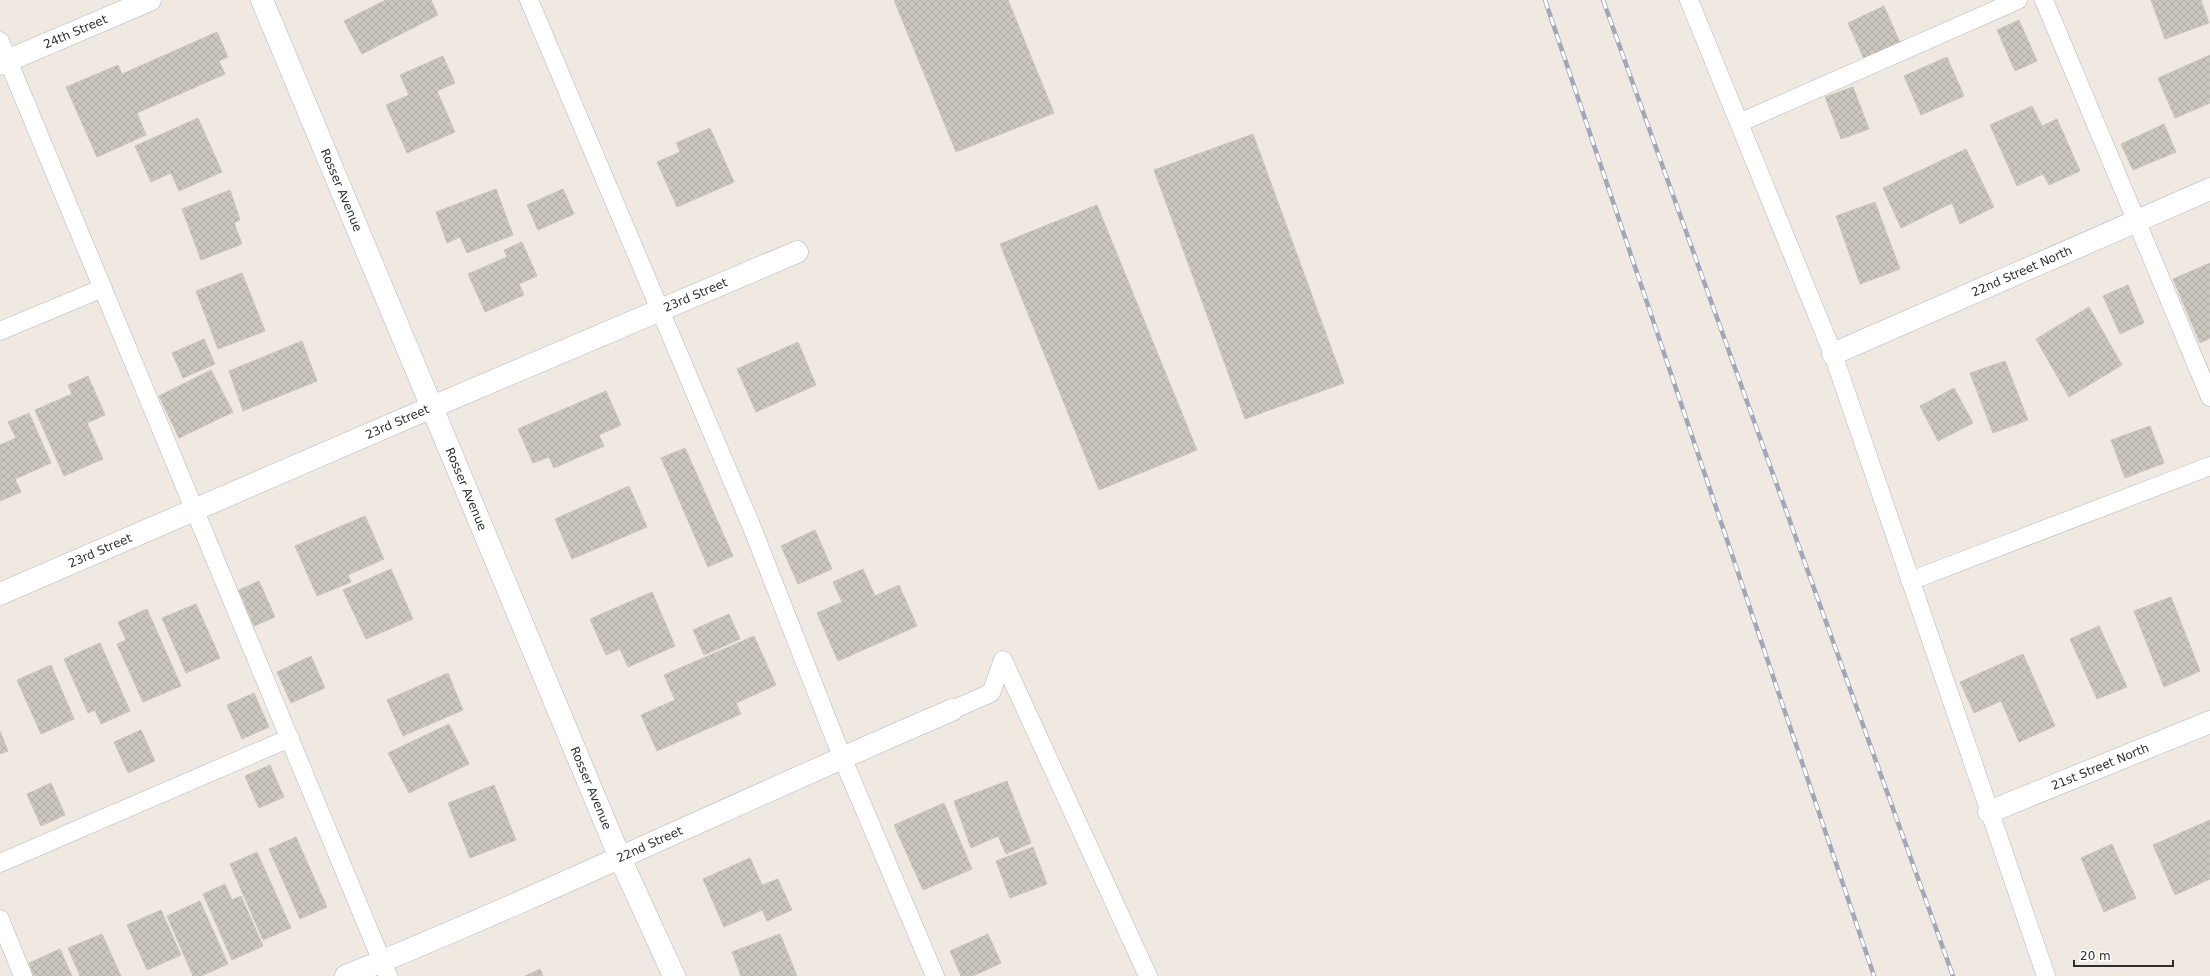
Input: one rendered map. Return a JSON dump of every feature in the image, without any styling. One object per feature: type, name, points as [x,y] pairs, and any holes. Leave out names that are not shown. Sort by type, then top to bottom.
[{"type":"street","name":"24th Street","points":[[3,55],[150,0]]},
{"type":"street","name":"Rosser Avenue","points":[[262,0],[620,858],[674,976]]},
{"type":"street","name":"22nd Street North","points":[[1833,354],[2210,189]]},
{"type":"street","name":"23rd Street","points":[[0,594],[195,511],[432,407],[797,252]]},
{"type":"street","name":"22nd Street","points":[[346,976],[385,969],[620,858],[952,710]]},
{"type":"street","name":"21st Street North","points":[[1990,812],[2210,722]]},
{"type":"lane","points":[[529,0],[751,525],[842,758],[935,976]]},
{"type":"lane","points":[[1689,0],[1833,354],[2046,976]]},
{"type":"lane","points":[[1739,124],[2018,0]]},
{"type":"lane","points":[[2044,0],[2210,397]]},
{"type":"lane","points":[[3,55],[103,288],[385,969]]},
{"type":"lane","points":[[0,331],[103,288]]},
{"type":"lane","points":[[1910,581],[2210,466]]},
{"type":"lane","points":[[952,710],[991,693],[1003,660],[1148,976]]},
{"type":"lane","points":[[0,863],[290,738]]},
{"type":"lane","points":[[0,919],[23,976]]},
{"type":"building","points":[[386,0],[431,0],[438,15],[362,54],[344,21]]},
{"type":"building","points":[[894,0],[1008,0],[1054,113],[956,152]]},
{"type":"building","points":[[2151,0],[2201,0],[2209,23],[2165,39]]},
{"type":"building","points":[[1884,6],[1901,45],[1865,61],[1848,23]]},
{"type":"building","points":[[2019,20],[2037,61],[2015,71],[1997,30]]},
{"type":"building","points":[[217,32],[228,57],[219,61],[225,74],[137,113],[146,135],[97,157],[66,87],[118,65],[122,74]]},
{"type":"building","points":[[2210,55],[2210,103],[2175,118],[2158,78]]},
{"type":"building","points":[[443,56],[455,83],[437,91],[455,132],[407,153],[386,105],[409,95],[400,75]]},
{"type":"building","points":[[1947,57],[1964,96],[1921,115],[1904,76]]},
{"type":"building","points":[[1853,87],[1869,129],[1841,139],[1825,97]]},
{"type":"building","points":[[2032,106],[2042,126],[2057,119],[2080,171],[2049,185],[2043,174],[2017,186],[1990,125]]},
{"type":"building","points":[[198,118],[222,172],[179,191],[171,173],[151,182],[135,146]]},
{"type":"building","points":[[2164,124],[2176,152],[2133,170],[2121,144]]},
{"type":"building","points":[[710,128],[734,182],[677,207],[657,162],[680,152],[676,143]]},
{"type":"building","points":[[1253,134],[1344,383],[1245,419],[1154,170]]},
{"type":"building","points":[[1966,149],[1994,207],[1960,224],[1952,203],[1901,228],[1883,188]]},
{"type":"building","points":[[496,189],[513,235],[467,253],[460,237],[447,243],[436,212]]},
{"type":"building","points":[[563,189],[574,214],[538,230],[527,205]]},
{"type":"building","points":[[230,190],[240,220],[234,223],[242,244],[201,260],[182,209]]},
{"type":"building","points":[[1875,202],[1900,269],[1860,284],[1836,216]]},
{"type":"building","points":[[1097,205],[1197,450],[1099,490],[1000,244]]},
{"type":"building","points":[[522,242],[537,276],[519,284],[524,295],[485,312],[468,274],[507,257],[504,250]]},
{"type":"building","points":[[2210,263],[2210,338],[2200,343],[2173,279]]},
{"type":"building","points":[[242,273],[265,331],[218,349],[196,291]]},
{"type":"building","points":[[2128,285],[2144,323],[2120,334],[2103,296]]},
{"type":"building","points":[[2089,307],[2122,365],[2069,397],[2036,339]]},
{"type":"building","points":[[204,339],[215,364],[183,378],[172,353]]},
{"type":"building","points":[[302,341],[317,381],[243,411],[229,371]]},
{"type":"building","points":[[798,342],[816,385],[756,412],[737,369]]},
{"type":"building","points":[[2005,361],[2028,420],[1993,433],[1970,373]]},
{"type":"building","points":[[211,370],[233,412],[179,438],[159,396]]},
{"type":"building","points":[[88,376],[105,415],[87,423],[103,459],[64,476],[35,410],[72,394],[68,385]]},
{"type":"building","points":[[1954,388],[1973,423],[1938,441],[1920,406]]},
{"type":"building","points":[[606,391],[621,425],[599,435],[604,446],[554,468],[549,457],[533,463],[518,429]]},
{"type":"building","points":[[29,413],[51,463],[15,479],[21,492],[0,501],[0,445],[16,438],[8,422]]},
{"type":"building","points":[[2150,426],[2164,463],[2125,478],[2111,440]]},
{"type":"building","points":[[685,448],[733,556],[708,567],[661,458]]},
{"type":"building","points":[[629,486],[647,527],[572,559],[555,519]]},
{"type":"building","points":[[365,516],[384,559],[348,575],[351,582],[317,596],[295,546]]},
{"type":"building","points":[[815,530],[832,569],[798,584],[781,546]]},
{"type":"building","points":[[391,569],[413,619],[366,639],[343,590]]},
{"type":"building","points":[[863,569],[875,596],[899,585],[917,626],[838,661],[817,613],[842,602],[833,582]]},
{"type":"building","points":[[259,581],[275,617],[254,626],[239,590]]},
{"type":"building","points":[[652,592],[675,646],[628,667],[620,649],[606,655],[590,619]]},
{"type":"building","points":[[2171,597],[2200,671],[2164,687],[2134,611]]},
{"type":"building","points":[[196,604],[220,658],[186,673],[162,618]]},
{"type":"building","points":[[147,609],[181,686],[143,702],[117,644],[126,640],[118,622]]},
{"type":"building","points":[[729,614],[740,639],[704,655],[693,630]]},
{"type":"building","points":[[2099,626],[2127,687],[2097,699],[2070,639]]},
{"type":"building","points":[[754,636],[776,685],[736,703],[741,714],[657,751],[641,715],[675,700],[664,675]]},
{"type":"building","points":[[100,643],[130,711],[101,724],[95,710],[88,713],[64,659]]},
{"type":"building","points":[[2023,654],[2055,726],[2019,742],[2001,701],[1974,713],[1960,682]]},
{"type":"building","points":[[311,656],[325,688],[291,703],[277,672]]},
{"type":"building","points":[[51,665],[74,719],[41,734],[17,680]]},
{"type":"building","points":[[448,673],[463,710],[403,736],[387,700]]},
{"type":"building","points":[[254,693],[269,727],[242,739],[227,705]]},
{"type":"building","points":[[449,724],[469,764],[409,793],[388,753]]},
{"type":"building","points":[[141,730],[155,761],[128,773],[114,742]]},
{"type":"building","points":[[0,731],[8,751],[0,754]]},
{"type":"building","points":[[270,765],[284,797],[259,808],[245,776]]},
{"type":"building","points":[[1007,781],[1031,843],[1006,854],[998,836],[971,848],[954,801]]},
{"type":"building","points":[[51,783],[65,815],[41,826],[27,794]]},
{"type":"building","points":[[494,785],[516,840],[470,858],[448,803]]},
{"type":"building","points":[[944,803],[972,869],[923,890],[894,825]]},
{"type":"building","points":[[2210,820],[2210,879],[2175,895],[2153,845]]},
{"type":"building","points":[[296,837],[327,907],[300,919],[269,849]]},
{"type":"building","points":[[2112,844],[2136,898],[2104,912],[2081,858]]},
{"type":"building","points":[[1033,847],[1047,884],[1010,898],[996,861]]},
{"type":"building","points":[[257,852],[291,928],[263,940],[230,864]]},
{"type":"building","points":[[750,858],[762,885],[778,879],[792,910],[767,921],[762,910],[724,927],[703,879]]},
{"type":"building","points":[[225,884],[232,900],[241,896],[263,946],[232,960],[203,894]]},
{"type":"building","points":[[200,901],[228,964],[201,976],[193,976],[167,916]]},
{"type":"building","points":[[161,910],[181,955],[147,970],[127,925]]},
{"type":"building","points":[[102,934],[121,976],[80,976],[68,948]]},
{"type":"building","points":[[780,934],[797,976],[741,976],[732,952]]},
{"type":"building","points":[[988,934],[1001,963],[973,976],[961,976],[950,951]]},
{"type":"building","points":[[60,949],[72,976],[34,976],[29,963]]},
{"type":"building","points":[[540,969],[543,976],[525,976]]},
{"type":"railway","points":[[1545,0],[1874,976]]},
{"type":"railway","points":[[1603,0],[1953,976]]}]
